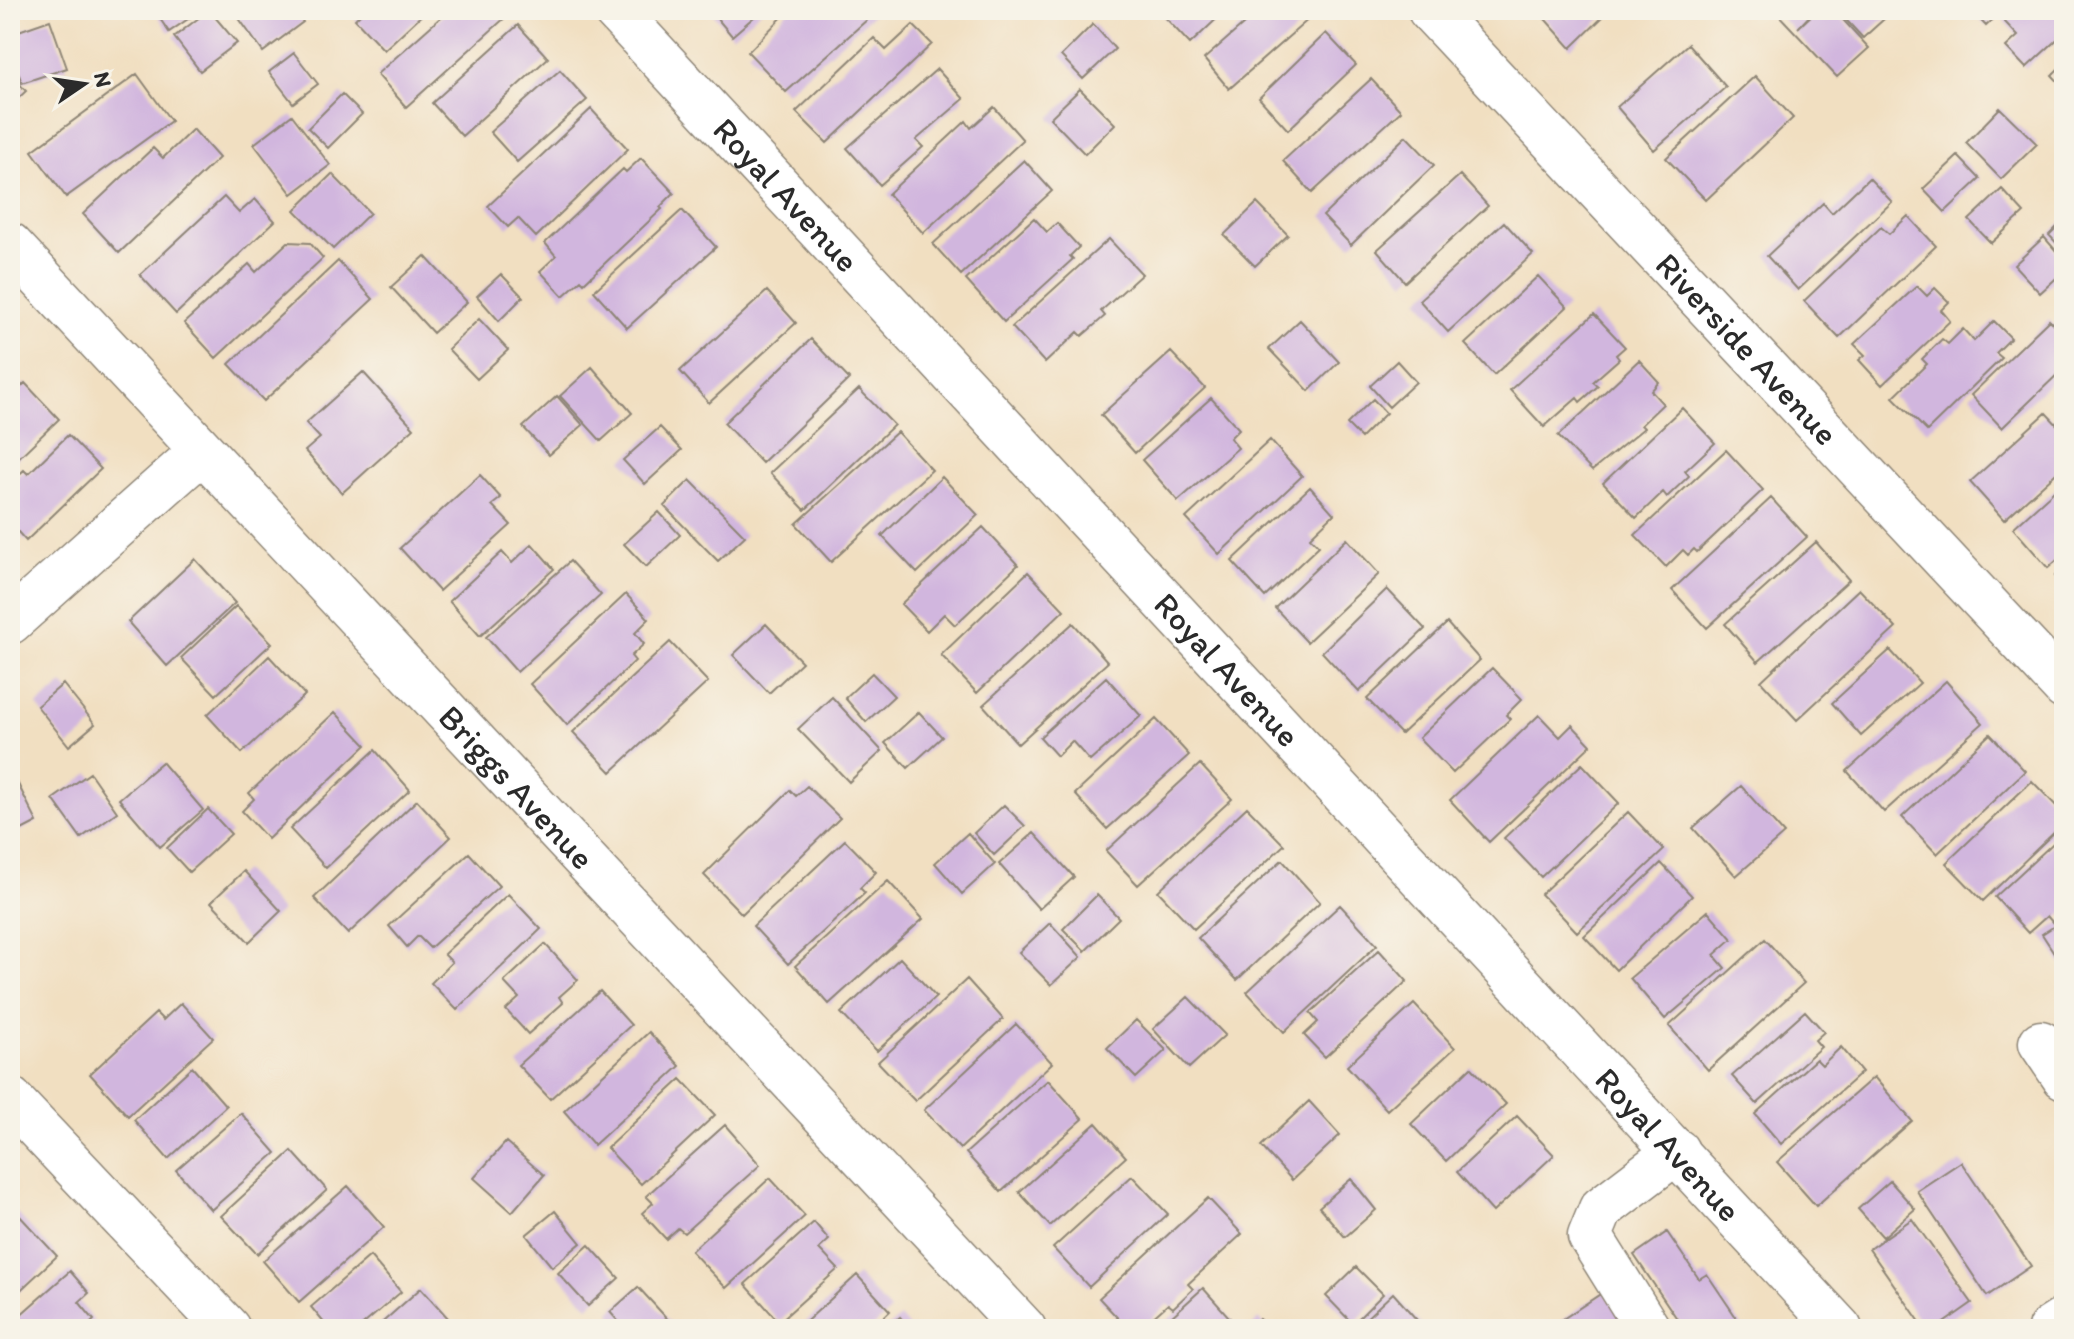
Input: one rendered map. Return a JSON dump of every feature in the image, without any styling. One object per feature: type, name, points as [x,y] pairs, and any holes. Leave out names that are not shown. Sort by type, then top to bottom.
[{"type":"street","name":"Royal Avenue","points":[[615,10],[1840,1329]]},
{"type":"street","name":"Riverside Avenue","points":[[1430,10],[2064,687]]},
{"type":"street","name":"Briggs Avenue","points":[[10,245],[1024,1329]]},
{"type":"street","points":[[10,622],[202,451]]},
{"type":"street","points":[[10,1099],[228,1329]]},
{"type":"street","points":[[1648,1329],[1590,1236],[1601,1209],[1677,1151]]},
{"type":"street","points":[[2050,1329],[2064,1320]]},
{"type":"building","points":[[154,10],[201,10],[169,32]]},
{"type":"building","points":[[209,10],[237,43],[200,71],[174,37]]},
{"type":"building","points":[[248,10],[294,10],[303,22],[263,52],[238,17]]},
{"type":"building","points":[[364,10],[427,10],[384,50],[355,19]]},
{"type":"building","points":[[449,10],[502,10],[507,16],[406,107],[377,74]]},
{"type":"building","points":[[710,10],[762,10],[732,36]]},
{"type":"building","points":[[789,10],[878,10],[786,92],[748,52]]},
{"type":"building","points":[[1164,10],[1226,10],[1190,44],[1161,13]]},
{"type":"building","points":[[1260,10],[1303,10],[1310,18],[1229,89],[1204,59]]},
{"type":"building","points":[[1537,10],[1610,10],[1571,48]]},
{"type":"building","points":[[1774,10],[1815,10],[1798,28],[1817,10],[1834,10],[1869,48],[1837,77]]},
{"type":"building","points":[[1837,10],[1894,10],[1863,38]]},
{"type":"building","points":[[1971,10],[2003,10],[1986,26]]},
{"type":"building","points":[[2015,10],[2064,10],[2064,33],[2026,68],[2006,47],[2018,36],[2004,21]]},
{"type":"building","points":[[50,20],[67,68],[22,83],[10,50],[10,34]]},
{"type":"building","points":[[1093,24],[1115,49],[1083,79],[1061,56]]},
{"type":"building","points":[[518,25],[548,58],[462,136],[432,103]]},
{"type":"building","points":[[913,25],[932,44],[827,143],[796,112],[874,38],[886,50]]},
{"type":"building","points":[[1326,33],[1356,65],[1288,130],[1259,98]]},
{"type":"building","points":[[1688,44],[1726,87],[1654,150],[1617,107]]},
{"type":"building","points":[[294,53],[318,84],[293,103],[269,72]]},
{"type":"building","points":[[2064,63],[2064,88],[2052,75]]},
{"type":"building","points":[[937,69],[964,99],[916,140],[923,147],[880,185],[847,148]]},
{"type":"building","points":[[560,70],[587,100],[517,162],[490,132]]},
{"type":"building","points":[[10,74],[26,91],[10,106]]},
{"type":"building","points":[[137,74],[171,121],[66,197],[32,151]]},
{"type":"building","points":[[1755,76],[1793,118],[1706,200],[1666,158]]},
{"type":"building","points":[[1371,79],[1401,111],[1312,193],[1283,161]]},
{"type":"building","points":[[1080,89],[1115,124],[1085,154],[1050,118]]},
{"type":"building","points":[[342,94],[362,114],[328,148],[308,128]]},
{"type":"building","points":[[994,107],[1023,140],[923,233],[888,194],[966,121],[971,128]]},
{"type":"building","points":[[2000,108],[2037,144],[2001,179],[1966,143]]},
{"type":"building","points":[[591,109],[628,149],[536,237],[518,218],[508,227],[488,206]]},
{"type":"building","points":[[292,115],[330,165],[292,194],[254,144]]},
{"type":"building","points":[[193,129],[219,158],[119,253],[83,214],[153,148],[163,158]]},
{"type":"building","points":[[1406,136],[1434,165],[1351,245],[1323,216]]},
{"type":"building","points":[[1958,156],[1980,179],[1945,212],[1923,189]]},
{"type":"building","points":[[641,158],[674,193],[660,207],[662,209],[584,283],[581,280],[563,296],[540,271],[556,256],[545,243],[623,169],[626,172]]},
{"type":"building","points":[[1024,160],[1052,191],[961,275],[933,244]]},
{"type":"building","points":[[332,174],[370,213],[333,249],[295,210]]},
{"type":"building","points":[[1460,175],[1488,206],[1405,282],[1377,250]]},
{"type":"building","points":[[1869,178],[1892,202],[1798,290],[1767,256],[1823,203],[1832,213]]},
{"type":"building","points":[[2002,189],[2024,213],[1991,243],[1969,220]]},
{"type":"building","points":[[224,197],[239,213],[255,199],[275,221],[176,314],[140,275]]},
{"type":"building","points":[[1257,203],[1288,235],[1255,266],[1224,235]]},
{"type":"building","points":[[682,210],[716,247],[627,328],[594,291]]},
{"type":"building","points":[[1908,216],[1936,246],[1839,338],[1804,301],[1881,227],[1889,234]]},
{"type":"building","points":[[1034,218],[1047,232],[1057,223],[1079,247],[1070,256],[1073,259],[1004,322],[966,280]]},
{"type":"building","points":[[2064,220],[2064,251],[2049,235]]},
{"type":"building","points":[[1504,222],[1533,254],[1448,332],[1419,300]]},
{"type":"building","points":[[2044,237],[2064,260],[2064,271],[2040,293],[2014,265]]},
{"type":"building","points":[[1109,239],[1142,274],[1101,311],[1105,316],[1082,336],[1078,332],[1045,363],[1012,327]]},
{"type":"building","points":[[288,242],[310,243],[323,258],[216,358],[184,323],[249,264],[256,272]]},
{"type":"building","points":[[425,256],[467,302],[433,333],[391,287]]},
{"type":"building","points":[[338,261],[373,299],[264,401],[229,364]]},
{"type":"building","points":[[501,274],[523,297],[499,321],[477,296]]},
{"type":"building","points":[[1538,276],[1567,307],[1494,375],[1465,344]]},
{"type":"building","points":[[1917,286],[1927,296],[1935,288],[1949,302],[1941,310],[1950,321],[1882,385],[1859,360],[1865,355],[1854,344]]},
{"type":"building","points":[[767,291],[796,323],[709,403],[680,371]]},
{"type":"building","points":[[1594,314],[1625,347],[1616,355],[1619,359],[1593,382],[1598,386],[1580,402],[1577,398],[1544,427],[1510,390]]},
{"type":"building","points":[[479,319],[508,350],[477,379],[448,349]]},
{"type":"building","points":[[1300,320],[1339,362],[1309,391],[1269,349]]},
{"type":"building","points":[[2049,320],[2064,336],[2064,368],[2002,428],[1971,395]]},
{"type":"building","points":[[1994,321],[2011,338],[1996,353],[2002,358],[1927,431],[1893,397],[1927,364],[1922,359],[1942,339],[1948,344],[1963,329],[1974,341]]},
{"type":"building","points":[[811,339],[849,379],[762,463],[724,423]]},
{"type":"building","points":[[1171,352],[1205,388],[1135,453],[1101,415]]},
{"type":"building","points":[[1639,360],[1659,382],[1651,391],[1663,404],[1641,425],[1644,428],[1592,471],[1558,436]]},
{"type":"building","points":[[1397,361],[1416,382],[1389,407],[1370,386]]},
{"type":"building","points":[[592,367],[632,413],[601,441],[560,396]]},
{"type":"building","points":[[363,372],[414,428],[342,493],[305,451],[320,438],[306,423]]},
{"type":"building","points":[[25,383],[59,419],[10,466],[10,398]]},
{"type":"building","points":[[859,389],[894,425],[805,510],[770,473]]},
{"type":"building","points":[[557,396],[583,425],[549,455],[523,427]]},
{"type":"building","points":[[1211,398],[1239,429],[1230,438],[1238,448],[1178,501],[1142,460]]},
{"type":"building","points":[[1373,399],[1386,413],[1361,438],[1347,424]]},
{"type":"building","points":[[1682,408],[1715,443],[1685,471],[1689,476],[1667,497],[1663,492],[1636,518],[1603,483]]},
{"type":"building","points":[[2046,413],[2062,430],[2064,428],[2064,466],[2004,520],[1970,482]]},
{"type":"building","points":[[660,427],[682,450],[645,484],[623,460]]},
{"type":"building","points":[[897,432],[932,470],[831,562],[796,524]]},
{"type":"building","points":[[68,435],[101,469],[26,541],[10,523],[10,483],[24,470],[28,474]]},
{"type":"building","points":[[1270,440],[1302,476],[1219,554],[1186,518]]},
{"type":"building","points":[[1726,450],[1763,490],[1697,552],[1694,549],[1688,555],[1683,550],[1666,567],[1635,535]]},
{"type":"building","points":[[480,475],[501,498],[492,505],[511,525],[439,591],[400,548]]},
{"type":"building","points":[[942,477],[978,515],[917,573],[882,536]]},
{"type":"building","points":[[690,480],[745,536],[718,561],[664,506]]},
{"type":"building","points":[[2064,482],[2064,554],[2048,568],[2013,528]]},
{"type":"building","points":[[1310,487],[1334,514],[1310,537],[1319,546],[1265,597],[1232,561]]},
{"type":"building","points":[[1771,498],[1807,537],[1707,628],[1672,590]]},
{"type":"building","points":[[659,512],[680,535],[646,567],[624,544]]},
{"type":"building","points":[[983,527],[1018,565],[955,625],[944,614],[927,631],[901,604]]},
{"type":"building","points":[[1347,539],[1379,574],[1307,642],[1275,608]]},
{"type":"building","points":[[1816,542],[1849,580],[1758,662],[1725,624]]},
{"type":"building","points":[[532,544],[554,569],[480,636],[449,601],[502,552],[512,563]]},
{"type":"building","points":[[195,559],[235,603],[167,666],[128,622]]},
{"type":"building","points":[[570,561],[601,595],[517,672],[486,637]]},
{"type":"building","points":[[2064,567],[2064,585],[2055,576]]},
{"type":"building","points":[[1028,572],[1064,610],[977,693],[941,655]]},
{"type":"building","points":[[1387,589],[1425,629],[1359,692],[1322,652]]},
{"type":"building","points":[[1859,589],[1896,628],[1797,720],[1761,681]]},
{"type":"building","points":[[626,594],[649,619],[635,633],[644,644],[631,656],[635,661],[567,725],[530,684]]},
{"type":"building","points":[[236,606],[272,643],[216,695],[181,658]]},
{"type":"building","points":[[1073,623],[1108,662],[1018,744],[983,705]]},
{"type":"building","points":[[1447,623],[1480,660],[1401,734],[1367,699]]},
{"type":"building","points":[[766,624],[802,662],[769,693],[733,655]]},
{"type":"building","points":[[670,642],[708,682],[611,772],[573,732]]},
{"type":"building","points":[[1890,650],[1920,683],[1861,736],[1832,703]]},
{"type":"building","points":[[269,656],[305,695],[242,753],[207,715]]},
{"type":"building","points":[[1492,668],[1522,699],[1506,715],[1510,719],[1453,773],[1419,738]]},
{"type":"building","points":[[872,673],[894,696],[866,722],[845,698]]},
{"type":"building","points":[[1106,677],[1141,716],[1090,761],[1072,741],[1057,756],[1040,737]]},
{"type":"building","points":[[1946,681],[1983,723],[1884,812],[1847,771]]},
{"type":"building","points":[[63,684],[95,724],[69,746],[37,706]]},
{"type":"building","points":[[832,697],[882,751],[849,782],[798,729]]},
{"type":"building","points":[[335,712],[366,745],[268,839],[242,811],[254,799],[249,793]]},
{"type":"building","points":[[919,712],[942,737],[908,768],[885,743]]},
{"type":"building","points":[[1539,715],[1560,737],[1572,725],[1591,745],[1489,842],[1450,800]]},
{"type":"building","points":[[1156,719],[1189,755],[1107,829],[1075,794]]},
{"type":"building","points":[[1990,734],[2025,771],[1937,854],[1902,817]]},
{"type":"building","points":[[375,750],[410,790],[326,868],[290,829]]},
{"type":"building","points":[[162,762],[203,810],[160,847],[119,799]]},
{"type":"building","points":[[1200,764],[1232,799],[1138,885],[1106,851]]},
{"type":"building","points":[[1582,764],[1619,803],[1541,877],[1504,838]]},
{"type":"building","points":[[10,768],[37,822],[10,836]]},
{"type":"building","points":[[90,773],[117,812],[81,838],[53,799]]},
{"type":"building","points":[[2032,781],[2064,814],[2064,823],[1983,901],[1946,863]]},
{"type":"building","points":[[807,786],[840,818],[742,914],[704,875],[790,790],[796,796]]},
{"type":"building","points":[[1741,786],[1784,834],[1736,876],[1693,828]]},
{"type":"building","points":[[417,800],[451,837],[348,934],[314,898]]},
{"type":"building","points":[[1004,805],[1025,826],[994,855],[974,833]]},
{"type":"building","points":[[1247,807],[1284,845],[1194,929],[1158,891]]},
{"type":"building","points":[[208,809],[231,834],[189,872],[167,848]]},
{"type":"building","points":[[1628,812],[1664,850],[1577,932],[1541,894]]},
{"type":"building","points":[[968,833],[995,864],[962,894],[935,863]]},
{"type":"building","points":[[1034,833],[1074,877],[1039,909],[999,864]]},
{"type":"building","points":[[2064,833],[2064,912],[2053,923],[2047,916],[2028,933],[1995,897]]},
{"type":"building","points":[[845,840],[876,872],[860,888],[865,893],[788,964],[753,926]]},
{"type":"building","points":[[469,853],[499,886],[430,948],[418,936],[407,947],[389,926]]},
{"type":"building","points":[[1282,860],[1320,902],[1237,980],[1198,938]]},
{"type":"building","points":[[1661,863],[1692,896],[1616,970],[1584,936]]},
{"type":"building","points":[[244,871],[281,911],[249,942],[211,902]]},
{"type":"building","points":[[888,881],[923,919],[829,1004],[795,966]]},
{"type":"building","points":[[508,894],[541,929],[457,1010],[431,983],[452,962],[444,954]]},
{"type":"building","points":[[1097,895],[1119,918],[1085,951],[1063,929]]},
{"type":"building","points":[[1340,905],[1377,945],[1284,1032],[1247,992]]},
{"type":"building","points":[[1708,911],[1732,939],[1714,955],[1725,968],[1665,1019],[1630,978]]},
{"type":"building","points":[[2064,920],[2064,968],[2042,934]]},
{"type":"building","points":[[1050,923],[1081,957],[1051,985],[1019,952]]},
{"type":"building","points":[[1765,939],[1804,983],[1708,1070],[1669,1026]]},
{"type":"building","points":[[545,944],[578,980],[559,997],[563,1003],[528,1034],[506,1010],[519,998],[504,982]]},
{"type":"building","points":[[1379,950],[1407,981],[1325,1057],[1304,1035],[1318,1022],[1310,1013]]},
{"type":"building","points":[[900,958],[936,997],[877,1051],[841,1013]]},
{"type":"building","points":[[967,979],[1003,1019],[915,1101],[878,1062]]},
{"type":"building","points":[[600,991],[631,1025],[550,1099],[518,1065]]},
{"type":"building","points":[[1188,997],[1225,1035],[1189,1068],[1153,1029]]},
{"type":"building","points":[[181,1003],[213,1038],[128,1116],[90,1074],[156,1013],[163,1020]]},
{"type":"building","points":[[1414,1004],[1455,1048],[1387,1110],[1347,1066]]},
{"type":"building","points":[[1805,1011],[1824,1032],[1815,1040],[1821,1047],[1757,1104],[1732,1076]]},
{"type":"building","points":[[1136,1020],[1166,1050],[1136,1078],[1107,1048]]},
{"type":"building","points":[[1016,1024],[1052,1063],[960,1149],[924,1110]]},
{"type":"building","points":[[649,1032],[680,1066],[594,1145],[564,1111]]},
{"type":"building","points":[[1841,1047],[1862,1072],[1781,1144],[1755,1114],[1816,1059],[1822,1065]]},
{"type":"building","points":[[192,1067],[226,1106],[168,1159],[134,1120]]},
{"type":"building","points":[[1471,1067],[1506,1104],[1446,1161],[1411,1124]]},
{"type":"building","points":[[1874,1077],[1912,1121],[1816,1206],[1777,1162]]},
{"type":"building","points":[[681,1079],[715,1115],[641,1184],[607,1148]]},
{"type":"building","points":[[1048,1080],[1083,1119],[1001,1192],[966,1153]]},
{"type":"building","points":[[1309,1101],[1340,1135],[1292,1180],[1261,1146]]},
{"type":"building","points":[[241,1113],[276,1153],[211,1210],[176,1170]]},
{"type":"building","points":[[1517,1116],[1554,1155],[1493,1212],[1457,1172]]},
{"type":"building","points":[[1096,1123],[1126,1157],[1050,1226],[1019,1192]]},
{"type":"building","points":[[725,1125],[760,1165],[684,1233],[678,1228],[666,1239],[642,1213],[653,1203],[646,1196]]},
{"type":"building","points":[[506,1142],[544,1175],[512,1212],[474,1178]]},
{"type":"building","points":[[292,1151],[327,1190],[257,1254],[221,1216]]},
{"type":"building","points":[[1961,1162],[2031,1266],[1987,1296],[1917,1191]]},
{"type":"building","points":[[1132,1176],[1168,1214],[1089,1287],[1053,1248]]},
{"type":"building","points":[[770,1178],[805,1216],[726,1288],[691,1251]]},
{"type":"building","points":[[1351,1179],[1376,1210],[1345,1237],[1319,1207]]},
{"type":"building","points":[[1890,1181],[1915,1209],[1883,1237],[1858,1209]]},
{"type":"building","points":[[348,1186],[384,1227],[299,1302],[263,1261]]},
{"type":"building","points":[[1208,1198],[1242,1234],[1188,1284],[1193,1289],[1173,1308],[1168,1304],[1140,1329],[1128,1329],[1099,1298]]},
{"type":"building","points":[[555,1211],[581,1243],[552,1267],[526,1235]]},
{"type":"building","points":[[17,1213],[57,1256],[10,1300],[10,1220]]},
{"type":"building","points":[[1912,1219],[1972,1303],[1935,1329],[1925,1329],[1869,1249]]},
{"type":"building","points":[[814,1222],[829,1240],[819,1249],[838,1269],[779,1322],[745,1284]]},
{"type":"building","points":[[1667,1232],[1699,1279],[1707,1274],[1744,1329],[1684,1329],[1634,1255]]},
{"type":"building","points":[[589,1245],[619,1278],[588,1306],[558,1273]]},
{"type":"building","points":[[370,1256],[401,1292],[358,1329],[329,1329],[311,1307]]},
{"type":"building","points":[[1356,1267],[1383,1294],[1353,1324],[1326,1296]]},
{"type":"building","points":[[70,1271],[89,1293],[79,1302],[94,1320],[85,1329],[10,1329],[10,1324]]},
{"type":"building","points":[[857,1275],[890,1311],[871,1329],[798,1329]]},
{"type":"building","points":[[638,1287],[672,1324],[666,1329],[625,1329],[610,1312]]},
{"type":"building","points":[[421,1288],[458,1329],[375,1329]]},
{"type":"building","points":[[1203,1288],[1238,1327],[1158,1329]]},
{"type":"building","points":[[1605,1291],[1630,1329],[1548,1329]]},
{"type":"building","points":[[1393,1293],[1425,1329],[1366,1329],[1361,1323]]},
{"type":"building","points":[[900,1317],[910,1329],[886,1329]]},
{"type":"building","points":[[1259,1319],[1269,1329],[1249,1329]]}]
